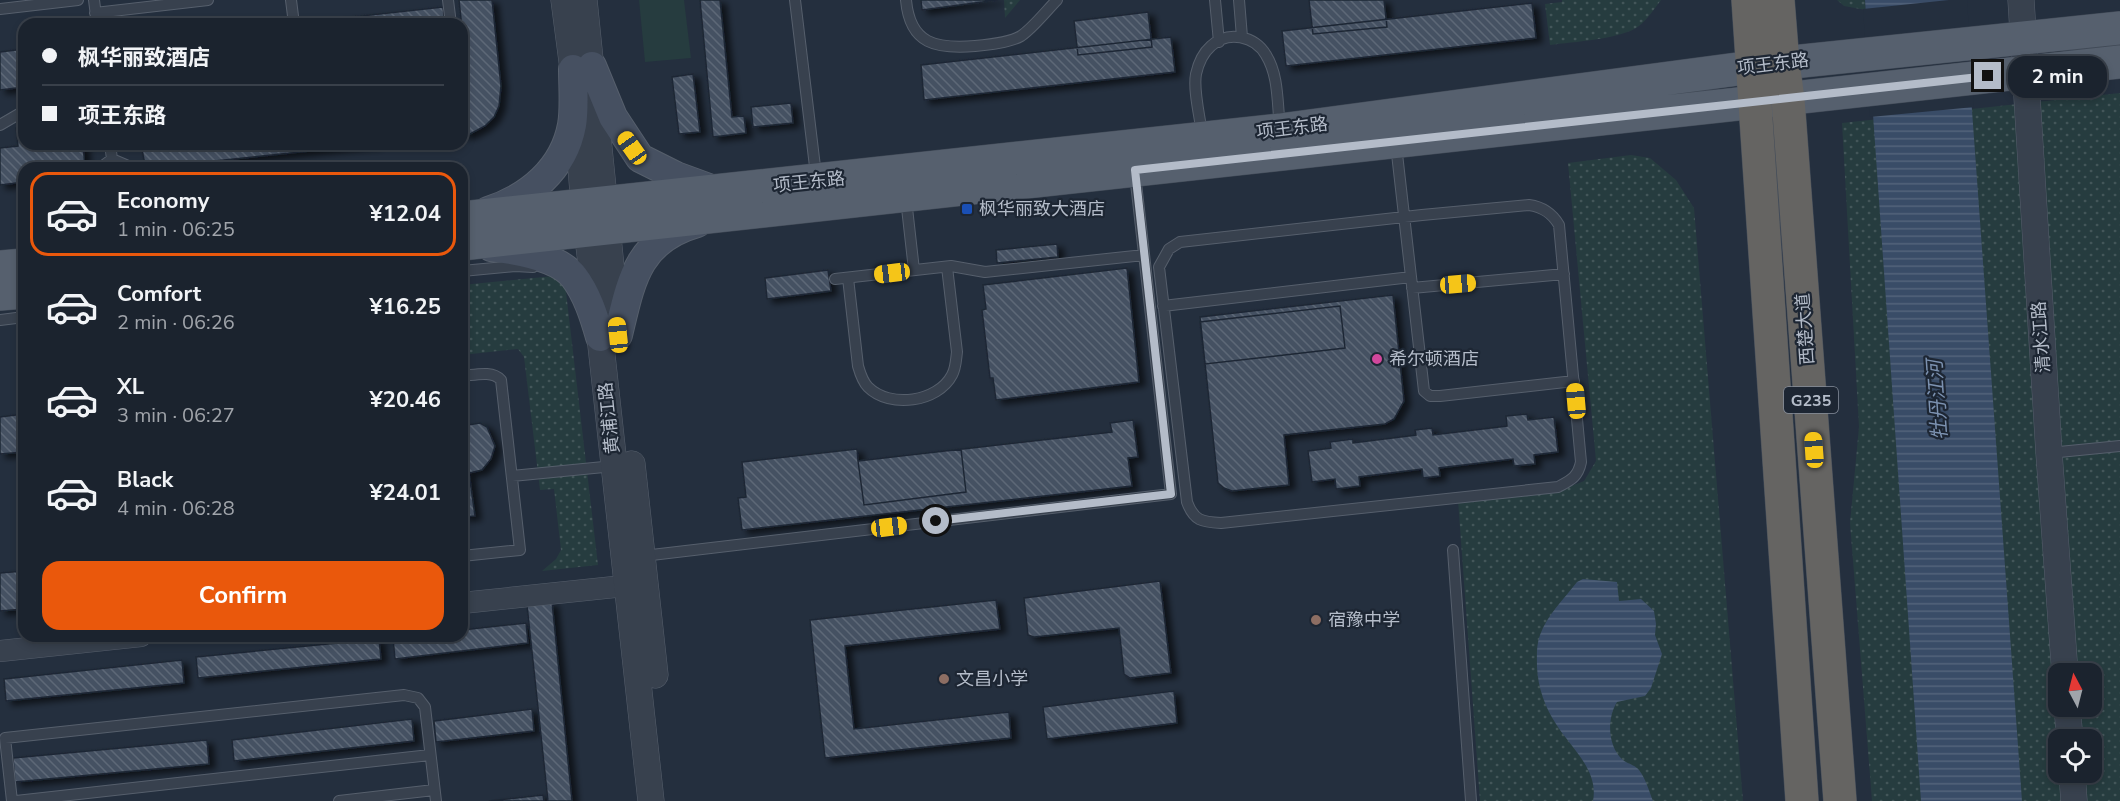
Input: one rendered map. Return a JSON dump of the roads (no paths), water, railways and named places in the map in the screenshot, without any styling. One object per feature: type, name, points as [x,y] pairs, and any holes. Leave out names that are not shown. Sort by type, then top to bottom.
[{"type":"highway","name":"西楚大道","points":[[1748,0],[1768,65],[1788,99],[1840,801]]},
{"type":"highway","name":"西楚大道","points":[[1778,0],[1768,65],[1755,101],[1802,801]]},
{"type":"main road","name":"项王东路","points":[[468,238],[596,217],[1281,142],[1768,65],[2120,28]]},
{"type":"main road","name":"项王东路","points":[[1281,142],[1396,141],[2120,62]]},
{"type":"main road","points":[[583,68],[640,158],[676,176],[719,204],[658,243],[642,261],[630,283],[609,336]]},
{"type":"main road","points":[[468,236],[535,187],[554,169],[567,147],[583,68]]},
{"type":"main road","name":"项王东路","points":[[905,184],[1135,170],[1204,151]]},
{"type":"main road","points":[[468,240],[520,251],[564,267],[581,286],[609,336]]},
{"type":"main road","points":[[0,267],[18,266]]},
{"type":"main road","points":[[0,294],[18,292]]},
{"type":"street","name":"黄浦江路","points":[[564,0],[583,68]]},
{"type":"street","name":"黄浦江路","points":[[584,0],[583,68],[596,217],[637,584],[668,801]]},
{"type":"street","name":"清水江路","points":[[2021,0],[2064,663]]},
{"type":"street","name":"黄浦江路","points":[[623,465],[643,556],[637,584],[651,801]]},
{"type":"street","points":[[468,602],[637,584]]},
{"type":"street","points":[[0,651],[85,642]]},
{"type":"street","points":[[2073,783],[2074,801]]},
{"type":"lane","points":[[0,9],[78,0]]},
{"type":"lane","points":[[94,0],[96,18]]},
{"type":"lane","points":[[102,18],[208,0]]},
{"type":"lane","points":[[291,0],[293,18]]},
{"type":"lane","points":[[448,0],[450,18]]},
{"type":"lane","points":[[795,0],[818,193]]},
{"type":"lane","points":[[906,0],[907,14],[919,36],[934,45],[956,48],[987,45],[1020,36],[1057,0]]},
{"type":"lane","points":[[1215,0],[1219,42]]},
{"type":"lane","points":[[1239,0],[1242,37]]},
{"type":"lane","points":[[1204,151],[1196,78],[1200,62],[1211,45],[1225,39],[1242,37],[1255,42],[1266,54],[1274,72],[1281,142]]},
{"type":"lane","points":[[0,125],[18,114]]},
{"type":"lane","points":[[1396,141],[1424,391],[1430,396],[1574,381]]},
{"type":"lane","points":[[111,150],[112,159]]},
{"type":"lane","points":[[108,162],[112,159]]},
{"type":"lane","points":[[112,159],[119,162]]},
{"type":"lane","points":[[643,556],[1171,494],[1135,170]]},
{"type":"lane","points":[[905,184],[914,270]]},
{"type":"lane","points":[[1529,205],[1539,206],[1554,216],[1559,225],[1564,274],[1581,462],[1579,472],[1573,480],[1558,487],[1221,523],[1198,519],[1191,513],[1187,502],[1163,306],[1159,267],[1162,259],[1169,249],[1180,242],[1404,217],[1529,205]]},
{"type":"lane","points":[[468,241],[515,266],[539,267],[564,275]]},
{"type":"lane","points":[[835,279],[947,267],[985,273],[1144,255]]},
{"type":"lane","points":[[848,278],[858,366],[868,388],[890,398],[920,398],[932,394],[945,385],[955,366],[957,352],[947,267]]},
{"type":"lane","points":[[1163,306],[1412,282],[1564,274]]},
{"type":"lane","points":[[0,320],[18,318]]},
{"type":"lane","points":[[468,376],[490,374],[496,375],[501,380],[520,550],[468,555]]},
{"type":"lane","points":[[2049,453],[2120,446]]},
{"type":"lane","points":[[512,476],[623,465]]},
{"type":"lane","points":[[1453,550],[1471,801]]},
{"type":"lane","points":[[339,801],[435,796],[425,707],[418,698],[404,695],[5,738],[14,801],[430,755]]},
{"type":"water","name":"牡丹江河","points":[[1865,0],[1964,0],[2022,801],[1921,801]]},
{"type":"water","points":[[1583,579],[1617,582],[1619,601],[1641,599],[1654,611],[1655,635],[1662,654],[1651,688],[1645,696],[1617,702],[1610,724],[1614,747],[1623,760],[1639,770],[1653,801],[1593,801],[1594,790],[1588,769],[1556,724],[1543,697],[1537,667],[1537,647],[1540,635],[1556,607],[1577,582]]},
{"type":"place","name":"枫华丽致大酒店","points":[[967,209]]},
{"type":"place","name":"希尔顿酒店","points":[[1377,359]]},
{"type":"place","name":"宿豫中学","points":[[1316,620]]},
{"type":"place","name":"文昌小学","points":[[944,679]]}]
